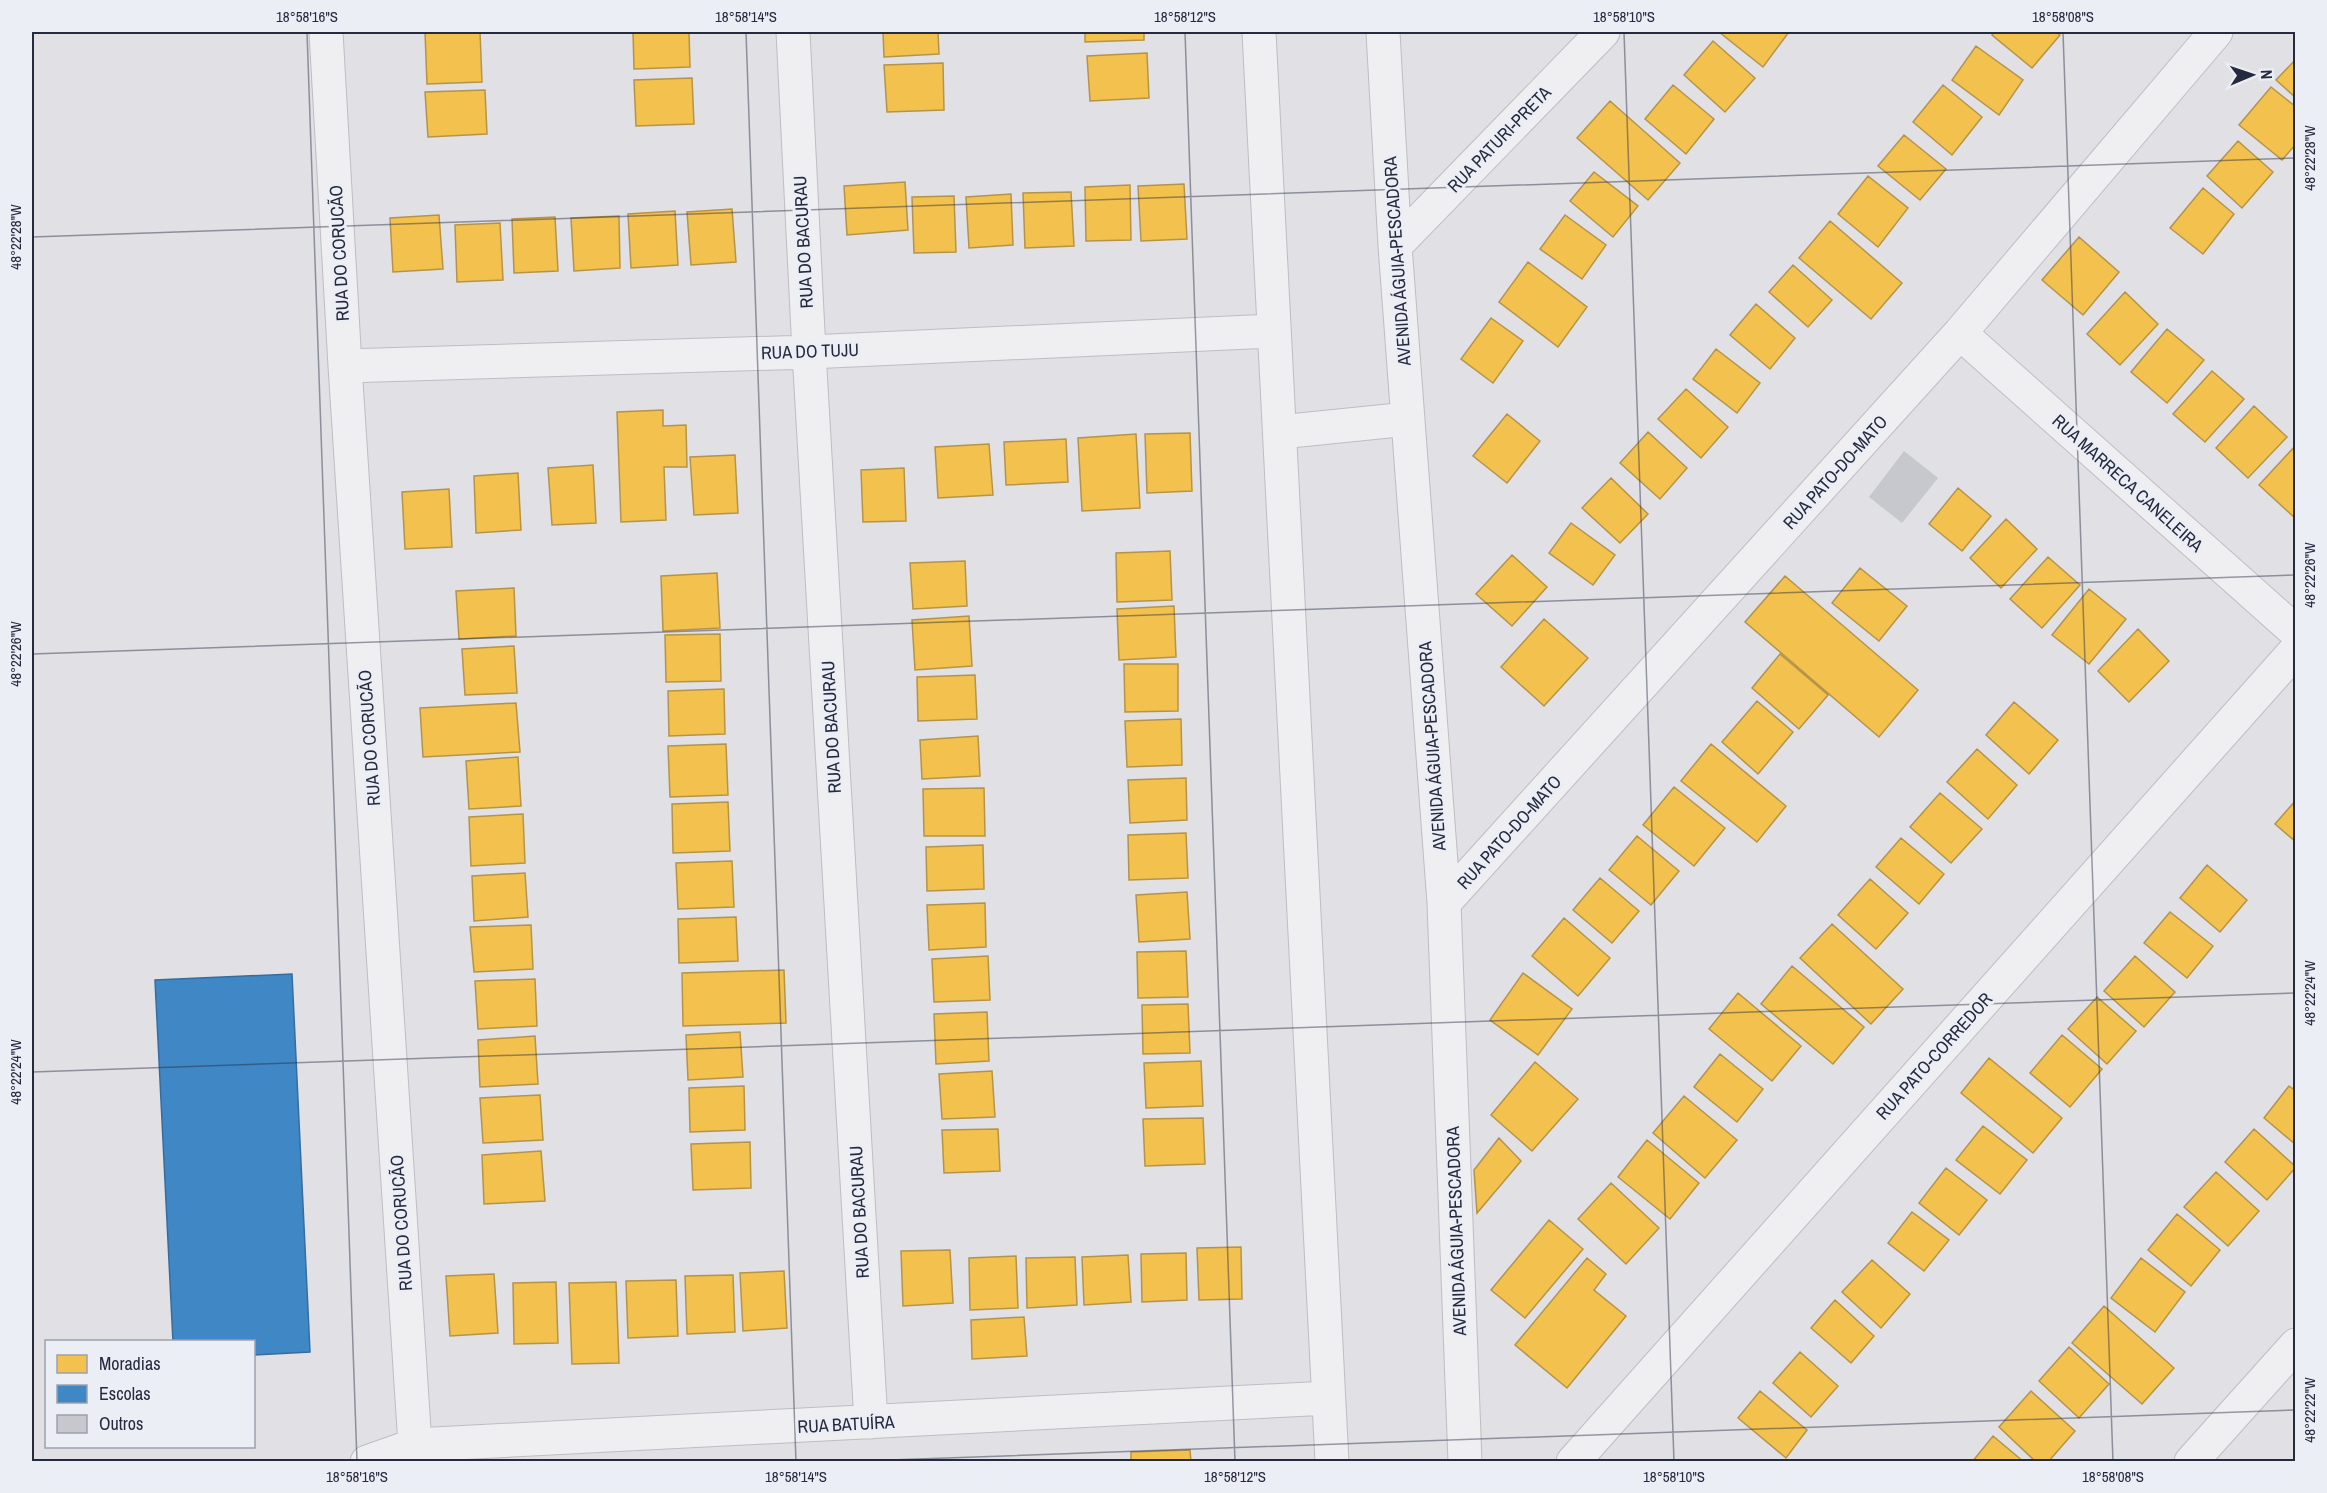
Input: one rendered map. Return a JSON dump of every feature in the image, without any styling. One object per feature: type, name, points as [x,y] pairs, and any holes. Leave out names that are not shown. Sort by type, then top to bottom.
[{"type":"street","name":"RUA DO CORUCÃO","points":[[326,32],[345,366],[415,1445]]},
{"type":"street","name":"RUA DO BACURAU","points":[[793,32],[809,352],[871,1422]]},
{"type":"street","points":[[1259,32],[1332,1461]]},
{"type":"street","name":"AVENIDA ÁGUIA-PESCADORA","points":[[1383,32],[1395,246],[1444,903],[1465,1461]]},
{"type":"street","name":"RUA PATURI-PRETA","points":[[1395,246],[1603,32]]},
{"type":"street","name":"RUA PATO-DO-MATO","points":[[1444,903],[1960,333],[2217,32]]},
{"type":"street","name":"RUA DO TUJU","points":[[345,366],[809,352],[1275,331]]},
{"type":"street","name":"RUA MARRECA CANELEIRA","points":[[1960,333],[2295,632]]},
{"type":"street","points":[[1280,432],[1408,419]]},
{"type":"street","name":"RUA PATO-CORREDOR","points":[[1573,1461],[2295,650]]},
{"type":"street","points":[[2191,1461],[2295,1345]]},
{"type":"street","name":"RUA BATUÍRA","points":[[367,1461],[415,1445],[1328,1398]]},
{"type":"building: Moradias","points":[[425,32],[480,32],[482,82],[427,84]]},
{"type":"building: Moradias","points":[[633,32],[689,32],[690,67],[634,69]]},
{"type":"building: Moradias","points":[[883,32],[938,32],[939,54],[884,57]]},
{"type":"building: Moradias","points":[[1085,32],[1144,32],[1144,40],[1085,42]]},
{"type":"building: Moradias","points":[[1719,32],[1789,32],[1763,67]]},
{"type":"building: Moradias","points":[[1994,32],[2056,32],[2060,35],[2032,68],[1992,35]]},
{"type":"building: Moradias","points":[[1713,41],[1755,78],[1725,112],[1684,75]]},
{"type":"building: Moradias","points":[[1976,46],[2023,80],[1999,115],[1952,80]]},
{"type":"building: Moradias","points":[[1147,53],[1149,98],[1090,101],[1087,56]]},
{"type":"building: Moradias","points":[[2296,59],[2296,98],[2276,80]]},
{"type":"building: Moradias","points":[[943,63],[944,110],[887,112],[884,65]]},
{"type":"building: Moradias","points":[[692,78],[694,124],[636,126],[634,80]]},
{"type":"building: Moradias","points":[[1673,85],[1714,119],[1686,154],[1645,119]]},
{"type":"building: Moradias","points":[[1943,85],[1982,117],[1952,155],[1913,122]]},
{"type":"building: Moradias","points":[[2271,87],[2296,107],[2296,144],[2282,160],[2239,125]]},
{"type":"building: Moradias","points":[[485,90],[487,134],[428,137],[425,92]]},
{"type":"building: Moradias","points":[[1610,101],[1680,163],[1648,200],[1577,138]]},
{"type":"building: Moradias","points":[[1904,135],[1946,169],[1920,200],[1878,166]]},
{"type":"building: Moradias","points":[[2238,141],[2273,172],[2242,208],[2207,176]]},
{"type":"building: Moradias","points":[[1594,172],[1638,206],[1613,237],[1570,201]]},
{"type":"building: Moradias","points":[[1868,176],[1908,208],[1878,247],[1838,214]]},
{"type":"building: Moradias","points":[[905,182],[908,230],[847,235],[844,186]]},
{"type":"building: Moradias","points":[[1184,184],[1187,239],[1141,241],[1138,186]]},
{"type":"building: Moradias","points":[[1130,185],[1131,240],[1086,241],[1085,187]]},
{"type":"building: Moradias","points":[[2203,188],[2234,214],[2203,254],[2170,228]]},
{"type":"building: Moradias","points":[[1071,192],[1074,246],[1025,248],[1023,193]]},
{"type":"building: Moradias","points":[[1011,194],[1013,245],[969,248],[966,197]]},
{"type":"building: Moradias","points":[[954,196],[956,252],[914,253],[912,197]]},
{"type":"building: Moradias","points":[[732,209],[736,262],[691,265],[687,212]]},
{"type":"building: Moradias","points":[[675,211],[678,265],[631,268],[628,214]]},
{"type":"building: Moradias","points":[[439,215],[443,269],[393,272],[390,218]]},
{"type":"building: Moradias","points":[[1565,215],[1606,245],[1582,279],[1540,249]]},
{"type":"building: Moradias","points":[[619,216],[620,268],[574,271],[571,218]]},
{"type":"building: Moradias","points":[[555,217],[558,271],[514,273],[512,219]]},
{"type":"building: Moradias","points":[[1830,221],[1902,283],[1871,319],[1799,258]]},
{"type":"building: Moradias","points":[[500,223],[503,280],[457,282],[455,225]]},
{"type":"building: Moradias","points":[[2079,237],[2119,272],[2083,315],[2042,280]]},
{"type":"building: Moradias","points":[[1528,262],[1587,307],[1558,347],[1499,302]]},
{"type":"building: Moradias","points":[[1793,265],[1832,300],[1808,327],[1769,292]]},
{"type":"building: Moradias","points":[[2125,292],[2158,324],[2120,365],[2087,334]]},
{"type":"building: Moradias","points":[[1756,304],[1795,338],[1770,369],[1730,335]]},
{"type":"building: Moradias","points":[[1491,318],[1523,341],[1493,383],[1461,359]]},
{"type":"building: Moradias","points":[[2167,329],[2204,360],[2167,403],[2131,372]]},
{"type":"building: Moradias","points":[[1716,349],[1760,383],[1737,413],[1693,379]]},
{"type":"building: Moradias","points":[[2212,371],[2244,399],[2205,442],[2173,414]]},
{"type":"building: Moradias","points":[[1686,389],[1728,427],[1701,458],[1658,419]]},
{"type":"building: Moradias","points":[[2254,406],[2287,437],[2248,478],[2216,448]]},
{"type":"building: Moradias","points":[[663,410],[663,426],[686,425],[687,467],[664,467],[666,520],[621,522],[617,412]]},
{"type":"building: Moradias","points":[[1507,414],[1540,441],[1507,483],[1473,456]]},
{"type":"building: Moradias","points":[[1648,432],[1687,468],[1660,499],[1620,463]]},
{"type":"building: Moradias","points":[[1190,433],[1192,491],[1147,493],[1145,434]]},
{"type":"building: Moradias","points":[[1136,434],[1140,508],[1082,511],[1078,438]]},
{"type":"building: Moradias","points":[[1066,439],[1068,482],[1006,485],[1004,442]]},
{"type":"building: Moradias","points":[[989,444],[993,495],[938,498],[935,447]]},
{"type":"building: Moradias","points":[[2296,445],[2296,519],[2259,485]]},
{"type":"building: Moradias","points":[[735,455],[738,513],[694,515],[690,457]]},
{"type":"building: Moradias","points":[[593,465],[596,523],[552,525],[548,468]]},
{"type":"building: Moradias","points":[[904,468],[906,521],[863,522],[861,470]]},
{"type":"building: Moradias","points":[[518,473],[521,530],[476,533],[474,476]]},
{"type":"building: Moradias","points":[[1611,478],[1648,514],[1620,543],[1582,508]]},
{"type":"building: Moradias","points":[[1958,488],[1991,516],[1962,551],[1929,524]]},
{"type":"building: Moradias","points":[[449,489],[452,547],[405,549],[402,492]]},
{"type":"building: Moradias","points":[[2006,519],[2037,549],[2001,588],[1970,558]]},
{"type":"building: Moradias","points":[[1571,523],[1615,555],[1593,585],[1549,553]]},
{"type":"building: Moradias","points":[[1170,551],[1172,600],[1117,602],[1116,553]]},
{"type":"building: Moradias","points":[[1512,555],[1547,587],[1512,626],[1476,594]]},
{"type":"building: Moradias","points":[[2048,557],[2080,585],[2042,628],[2010,599]]},
{"type":"building: Moradias","points":[[965,561],[967,606],[913,609],[910,563]]},
{"type":"building: Moradias","points":[[1860,568],[1907,606],[1879,641],[1832,603]]},
{"type":"building: Moradias","points":[[717,573],[720,628],[663,631],[661,576]]},
{"type":"building: Moradias","points":[[1785,576],[1918,690],[1879,737],[1745,622]]},
{"type":"building: Moradias","points":[[514,588],[516,636],[459,639],[456,591]]},
{"type":"building: Moradias","points":[[2089,589],[2126,619],[2089,664],[2052,635]]},
{"type":"building: Moradias","points":[[1174,606],[1176,657],[1119,660],[1117,609]]},
{"type":"building: Moradias","points":[[969,616],[972,666],[915,670],[912,620]]},
{"type":"building: Moradias","points":[[1544,619],[1588,658],[1544,706],[1501,667]]},
{"type":"building: Moradias","points":[[2138,629],[2169,661],[2129,702],[2098,671]]},
{"type":"building: Moradias","points":[[720,634],[721,681],[666,682],[665,635]]},
{"type":"building: Moradias","points":[[514,646],[517,693],[465,695],[462,649]]},
{"type":"building: Moradias","points":[[1780,654],[1828,695],[1799,729],[1752,688]]},
{"type":"building: Moradias","points":[[1124,664],[1178,664],[1178,711],[1125,712]]},
{"type":"building: Moradias","points":[[975,675],[977,719],[918,721],[917,677]]},
{"type":"building: Moradias","points":[[724,689],[725,734],[669,736],[668,691]]},
{"type":"building: Moradias","points":[[1757,701],[1793,732],[1758,774],[1722,742]]},
{"type":"building: Moradias","points":[[2014,702],[2058,740],[2029,774],[1986,735]]},
{"type":"building: Moradias","points":[[516,703],[520,752],[423,757],[420,708]]},
{"type":"building: Moradias","points":[[1181,719],[1182,765],[1127,767],[1125,721]]},
{"type":"building: Moradias","points":[[978,736],[980,776],[922,779],[920,740]]},
{"type":"building: Moradias","points":[[726,744],[728,795],[670,797],[668,746]]},
{"type":"building: Moradias","points":[[1711,744],[1786,806],[1757,842],[1681,781]]},
{"type":"building: Moradias","points":[[1977,749],[2017,785],[1988,819],[1947,782]]},
{"type":"building: Moradias","points":[[518,757],[521,806],[469,809],[466,761]]},
{"type":"building: Moradias","points":[[1186,778],[1187,820],[1130,823],[1128,780]]},
{"type":"building: Moradias","points":[[1674,787],[1725,828],[1694,866],[1643,825]]},
{"type":"building: Moradias","points":[[984,788],[985,836],[924,836],[923,789]]},
{"type":"building: Moradias","points":[[1940,793],[1982,829],[1951,863],[1910,827]]},
{"type":"building: Moradias","points":[[2296,800],[2296,842],[2275,824]]},
{"type":"building: Moradias","points":[[728,802],[730,851],[673,853],[672,804]]},
{"type":"building: Moradias","points":[[523,814],[525,863],[471,866],[469,817]]},
{"type":"building: Moradias","points":[[1186,833],[1188,878],[1129,880],[1128,835]]},
{"type":"building: Moradias","points":[[1637,836],[1679,871],[1651,905],[1609,870]]},
{"type":"building: Moradias","points":[[1901,838],[1944,874],[1919,904],[1876,867]]},
{"type":"building: Moradias","points":[[983,845],[984,889],[927,891],[926,847]]},
{"type":"building: Moradias","points":[[732,861],[734,907],[678,909],[676,863]]},
{"type":"building: Moradias","points":[[2207,865],[2247,900],[2220,932],[2180,898]]},
{"type":"building: Moradias","points":[[525,873],[528,917],[474,921],[472,876]]},
{"type":"building: Moradias","points":[[1600,878],[1639,911],[1612,943],[1573,910]]},
{"type":"building: Moradias","points":[[1870,879],[1908,913],[1876,949],[1838,915]]},
{"type":"building: Moradias","points":[[1187,892],[1190,939],[1139,942],[1136,895]]},
{"type":"building: Moradias","points":[[985,903],[986,947],[929,950],[927,905]]},
{"type":"building: Moradias","points":[[2170,912],[2213,946],[2187,978],[2144,943]]},
{"type":"building: Moradias","points":[[736,917],[738,961],[679,963],[678,919]]},
{"type":"building: Moradias","points":[[1564,918],[1610,958],[1578,996],[1532,956]]},
{"type":"building: Moradias","points":[[1832,924],[1903,989],[1871,1024],[1800,958]]},
{"type":"building: Moradias","points":[[531,925],[533,969],[474,972],[470,927]]},
{"type":"building: Moradias","points":[[1186,951],[1188,997],[1138,998],[1137,952]]},
{"type":"building: Moradias","points":[[988,956],[990,1000],[934,1002],[932,959]]},
{"type":"building: Moradias","points":[[2135,956],[2175,992],[2144,1027],[2104,991]]},
{"type":"building: Moradias","points":[[1792,966],[1864,1027],[1833,1064],[1761,1004]]},
{"type":"building: Moradias","points":[[784,970],[786,1023],[683,1026],[682,973]]},
{"type":"building: Moradias","points":[[1523,973],[1572,1009],[1538,1055],[1490,1020]]},
{"type":"building: Moradias","points":[[535,979],[537,1026],[478,1029],[475,981]]},
{"type":"building: Moradias","points":[[1738,993],[1801,1046],[1772,1081],[1709,1029]]},
{"type":"building: Moradias","points":[[2097,997],[2136,1031],[2107,1064],[2068,1029]]},
{"type":"building: Moradias","points":[[1188,1004],[1190,1053],[1143,1054],[1142,1005]]},
{"type":"building: Moradias","points":[[987,1012],[989,1061],[936,1064],[934,1014]]},
{"type":"building: Moradias","points":[[740,1032],[743,1077],[688,1080],[686,1035]]},
{"type":"building: Moradias","points":[[2062,1035],[2102,1069],[2070,1107],[2030,1073]]},
{"type":"building: Moradias","points":[[535,1036],[538,1084],[480,1087],[478,1040]]},
{"type":"building: Moradias","points":[[1720,1054],[1763,1089],[1737,1122],[1694,1087]]},
{"type":"building: Moradias","points":[[1989,1058],[2062,1118],[2033,1153],[1961,1093]]},
{"type":"building: Moradias","points":[[1201,1061],[1203,1106],[1146,1108],[1144,1063]]},
{"type":"building: Moradias","points":[[1535,1062],[1578,1099],[1532,1151],[1491,1115]]},
{"type":"building: Moradias","points":[[992,1071],[995,1117],[942,1119],[939,1074]]},
{"type":"building: Moradias","points":[[744,1086],[745,1130],[690,1132],[689,1088]]},
{"type":"building: Moradias","points":[[2289,1086],[2296,1091],[2296,1145],[2264,1118]]},
{"type":"building: Moradias","points":[[540,1095],[543,1140],[483,1143],[480,1098]]},
{"type":"building: Moradias","points":[[1684,1096],[1737,1140],[1705,1178],[1653,1133]]},
{"type":"building: Moradias","points":[[1203,1118],[1205,1164],[1145,1166],[1143,1119]]},
{"type":"building: Moradias","points":[[1983,1126],[2027,1160],[2000,1194],[1956,1160]]},
{"type":"building: Moradias","points":[[998,1129],[1000,1171],[944,1173],[942,1130]]},
{"type":"building: Moradias","points":[[2254,1129],[2296,1167],[2267,1200],[2225,1162]]},
{"type":"building: Moradias","points":[[1499,1138],[1521,1161],[1477,1213],[1474,1170]]},
{"type":"building: Moradias","points":[[1647,1140],[1699,1183],[1670,1219],[1618,1177]]},
{"type":"building: Moradias","points":[[750,1142],[751,1188],[693,1190],[691,1144]]},
{"type":"building: Moradias","points":[[541,1151],[545,1201],[484,1204],[482,1155]]},
{"type":"building: Moradias","points":[[1946,1168],[1987,1200],[1959,1235],[1919,1203]]},
{"type":"building: Moradias","points":[[2216,1172],[2259,1211],[2228,1246],[2184,1207]]},
{"type":"building: Moradias","points":[[1611,1183],[1659,1228],[1626,1264],[1578,1219]]},
{"type":"building: Moradias","points":[[1912,1212],[1949,1240],[1924,1271],[1888,1243]]},
{"type":"building: Moradias","points":[[2177,1214],[2220,1250],[2191,1286],[2148,1250]]},
{"type":"building: Moradias","points":[[1549,1220],[1583,1249],[1525,1318],[1491,1290]]},
{"type":"building: Moradias","points":[[1241,1247],[1242,1299],[1199,1300],[1197,1248]]},
{"type":"building: Moradias","points":[[950,1250],[953,1303],[903,1306],[901,1251]]},
{"type":"building: Moradias","points":[[1186,1253],[1187,1300],[1142,1302],[1141,1254]]},
{"type":"building: Moradias","points":[[1128,1255],[1131,1302],[1084,1305],[1082,1257]]},
{"type":"building: Moradias","points":[[1016,1256],[1018,1308],[970,1310],[969,1258]]},
{"type":"building: Moradias","points":[[1075,1257],[1077,1305],[1027,1308],[1026,1258]]},
{"type":"building: Moradias","points":[[1587,1258],[1606,1274],[1594,1290],[1626,1316],[1567,1388],[1515,1345]]},
{"type":"building: Moradias","points":[[2141,1258],[2185,1292],[2155,1332],[2111,1298]]},
{"type":"building: Moradias","points":[[1872,1260],[1910,1294],[1881,1328],[1842,1292]]},
{"type":"building: Moradias","points":[[784,1271],[787,1328],[743,1331],[740,1273]]},
{"type":"building: Moradias","points":[[494,1274],[498,1333],[450,1336],[446,1276]]},
{"type":"building: Moradias","points":[[733,1275],[735,1332],[687,1334],[685,1276]]},
{"type":"building: Moradias","points":[[676,1280],[678,1336],[628,1338],[626,1281]]},
{"type":"building: Moradias","points":[[556,1282],[558,1343],[514,1344],[513,1283]]},
{"type":"building: Moradias","points":[[616,1282],[619,1363],[572,1364],[569,1283]]},
{"type":"building: Moradias","points":[[1835,1300],[1874,1336],[1851,1363],[1811,1328]]},
{"type":"building: Moradias","points":[[2104,1306],[2174,1368],[2142,1404],[2072,1343]]},
{"type":"building: Moradias","points":[[1024,1317],[1027,1356],[972,1359],[971,1320]]},
{"type":"building: Moradias","points":[[2069,1347],[2109,1384],[2079,1418],[2039,1381]]},
{"type":"building: Moradias","points":[[1800,1352],[1838,1386],[1811,1417],[1773,1383]]},
{"type":"building: Moradias","points":[[1760,1391],[1807,1430],[1786,1458],[1738,1418]]},
{"type":"building: Moradias","points":[[2031,1391],[2075,1431],[2048,1462],[2036,1462],[1999,1427]]},
{"type":"building: Moradias","points":[[1993,1436],[2024,1462],[1972,1462]]},
{"type":"building: Moradias","points":[[1190,1450],[1191,1462],[1131,1462],[1131,1452]]},
{"type":"building: Escolas","points":[[292,974],[310,1352],[255,1355],[255,1340],[173,1340],[155,980]]},
{"type":"building: Outros","points":[[1904,451],[1938,478],[1902,523],[1869,497]]}]
